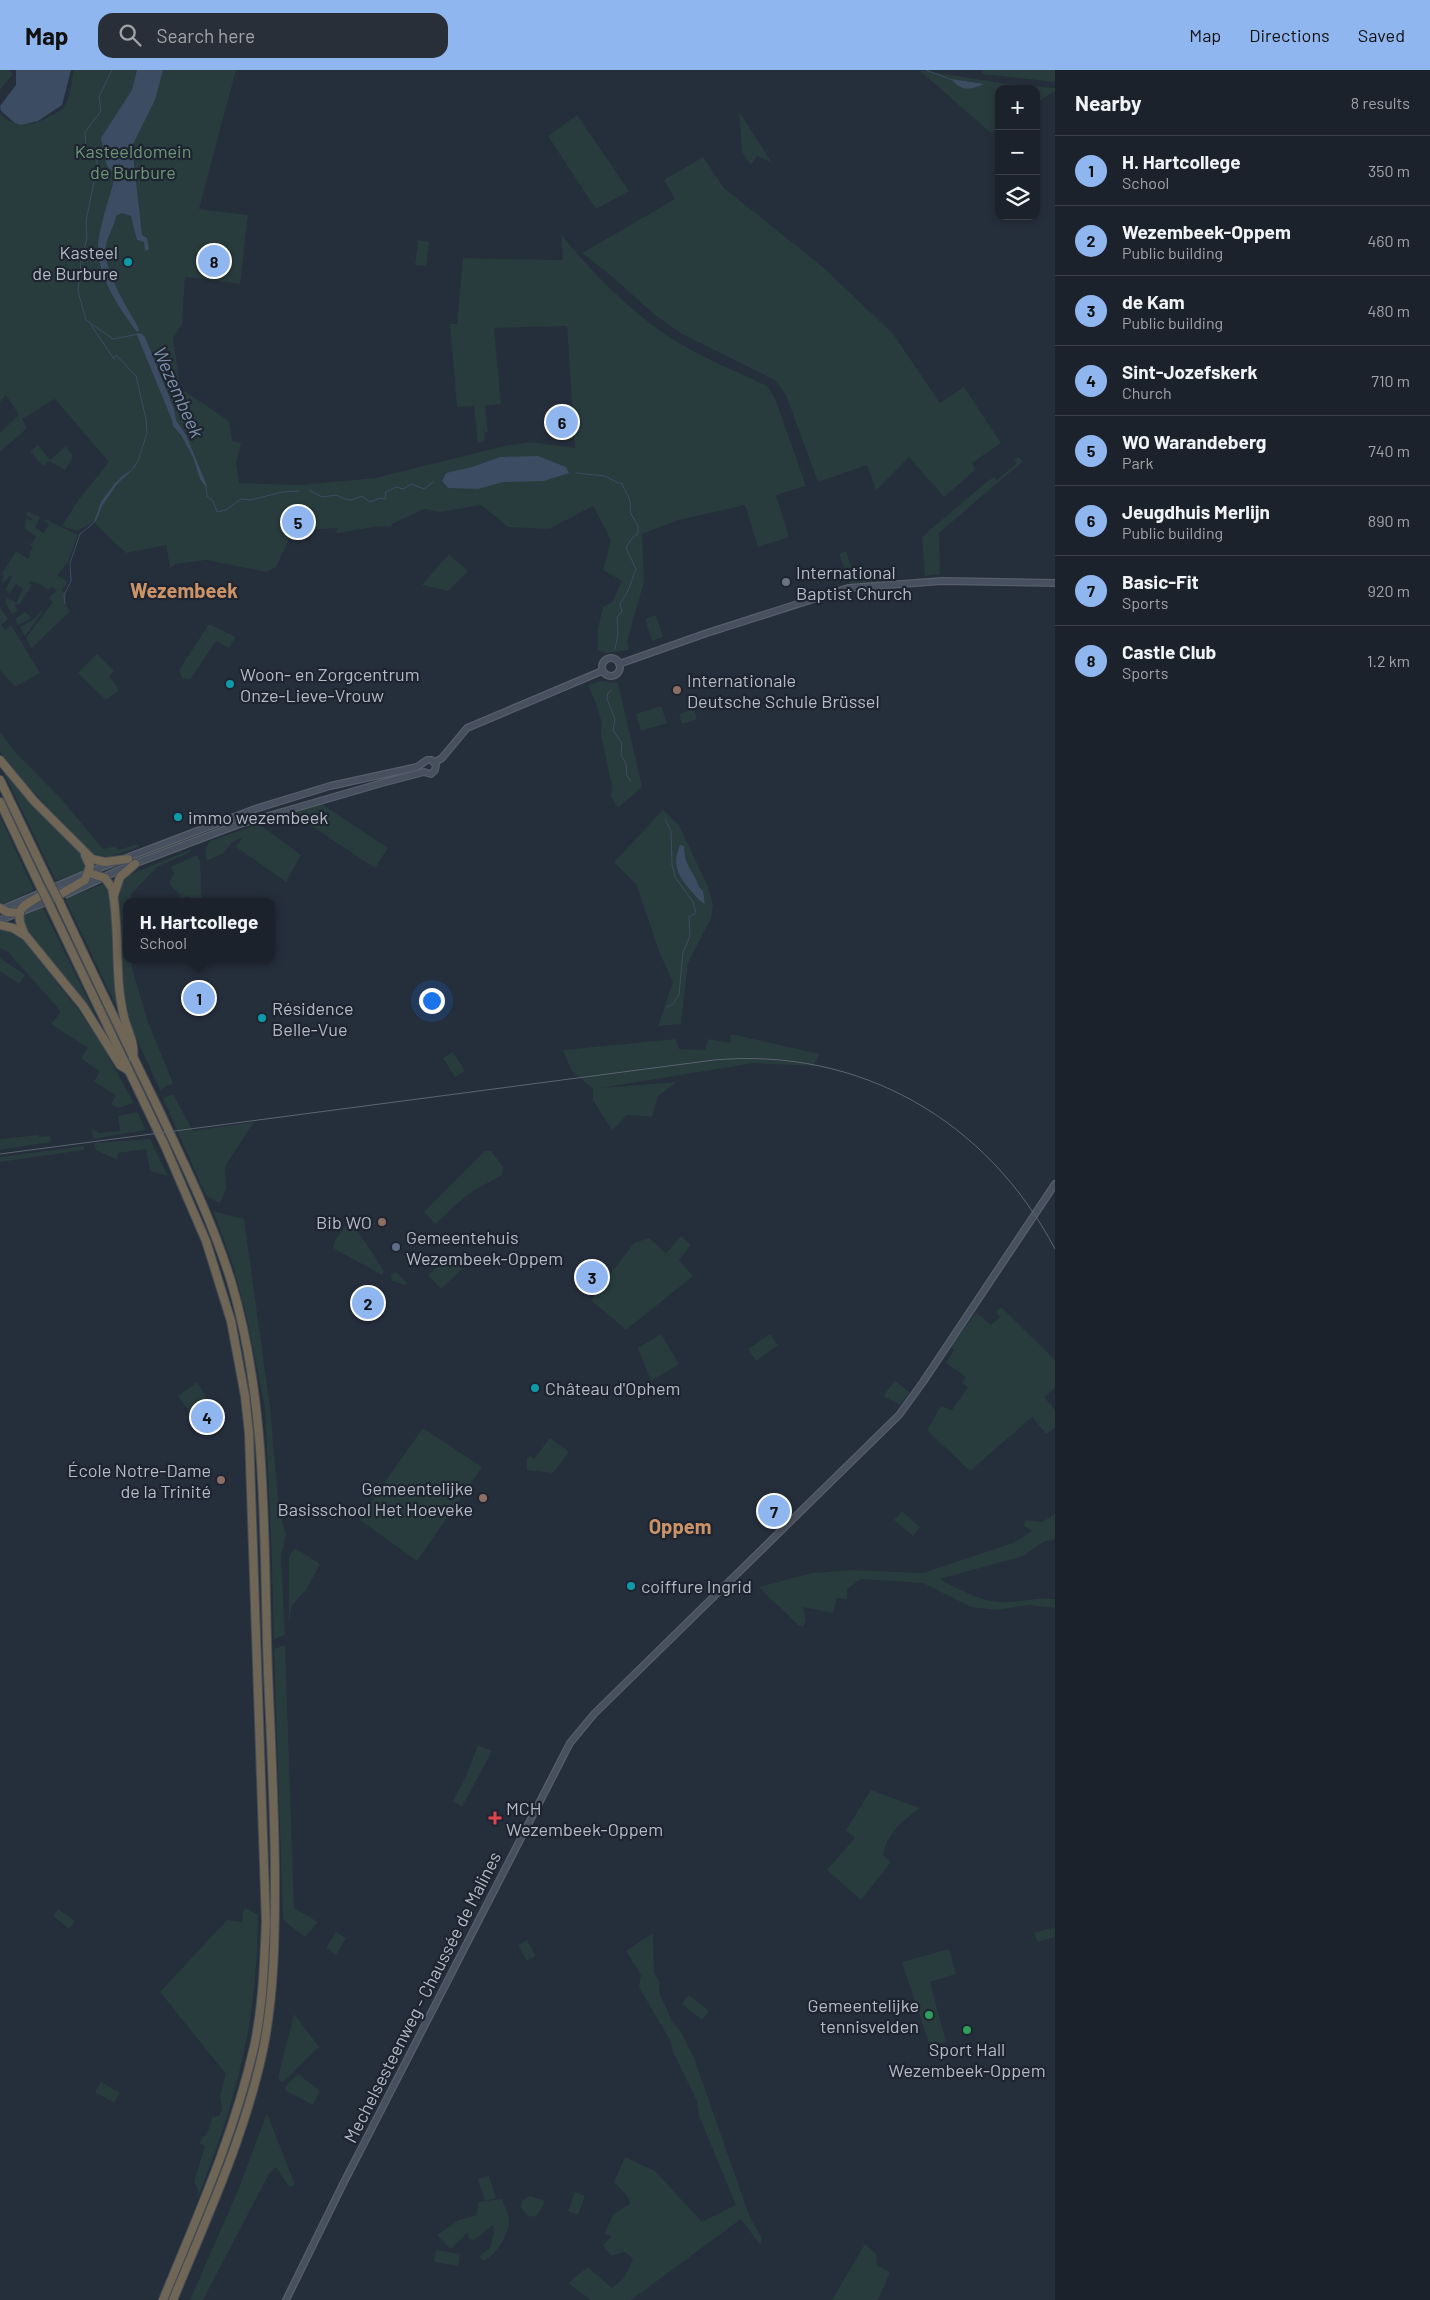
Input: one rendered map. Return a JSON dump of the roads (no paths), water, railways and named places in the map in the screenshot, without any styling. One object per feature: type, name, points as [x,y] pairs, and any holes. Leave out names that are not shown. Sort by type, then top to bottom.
[{"type":"highway","points":[[0,760],[10,774],[80,849],[88,861],[89,873],[82,882],[54,902]]},
{"type":"highway","points":[[0,780],[49,885],[54,902],[128,1070],[181,1180],[206,1241],[222,1288],[240,1362],[245,1396],[251,1466],[264,1830],[266,1922],[264,1964],[254,2046],[240,2099],[220,2158],[163,2300]]},
{"type":"highway","points":[[0,802],[40,886],[54,902],[134,1058],[201,1199],[218,1243],[241,1318],[255,1394],[261,1466],[275,1840],[275,1954],[271,2001],[261,2060],[244,2122],[230,2163],[173,2300]]},
{"type":"highway","points":[[80,849],[97,861],[128,859]]},
{"type":"highway","points":[[134,1058],[135,1047],[126,1021],[119,986],[114,896],[115,886],[120,877],[135,864]]},
{"type":"highway","points":[[89,873],[105,878],[112,888],[114,896]]},
{"type":"highway","points":[[49,885],[42,895],[28,902],[20,913],[20,925],[26,936],[83,1006],[120,1065],[128,1070]]},
{"type":"highway","points":[[1,909],[20,913]]},
{"type":"highway","points":[[0,924],[13,928],[26,936]]},
{"type":"main road","points":[[619,664],[848,588],[942,581],[1055,583]]},
{"type":"main road","points":[[607,659],[615,659],[619,664],[619,671],[614,676],[609,676],[602,671],[603,663],[607,659]]},
{"type":"main road","points":[[434,763],[442,758],[467,728],[602,671]]},
{"type":"main road","points":[[1,909],[49,885],[128,859],[254,809],[330,786],[422,766],[426,760],[434,763]]},
{"type":"main road","points":[[0,920],[54,902],[135,864],[219,831],[278,811],[424,772],[428,774],[434,772],[436,768],[434,763]]},
{"type":"main road","points":[[422,766],[424,772]]},
{"type":"main road","name":"Mechelsesteenweg - Chaussée de Malines","points":[[286,2300],[332,2206],[570,1742],[599,1709],[898,1415],[923,1382],[1055,1184]]},
{"type":"water","points":[[16,70],[71,70],[62,105],[38,121],[21,125],[15,123],[1,111],[0,106],[16,85]]},
{"type":"water","points":[[137,70],[163,70],[155,100],[132,146],[142,235],[147,238],[149,249],[145,251],[144,242],[137,240],[131,216],[122,213],[116,216],[107,241],[106,255],[111,276],[137,325],[139,330],[137,332],[111,292],[102,270],[98,247],[102,223],[114,180],[114,173],[107,166],[101,138],[132,90]]},
{"type":"water","points":[[951,79],[984,84],[966,89]]},
{"type":"water","points":[[138,333],[145,337],[174,409],[176,420],[186,435],[207,486],[200,479],[193,457],[181,435],[173,426],[137,335]]},
{"type":"water","points":[[538,456],[566,467],[569,473],[544,481],[503,482],[478,489],[448,488],[442,481],[446,473],[472,467],[500,457]]},
{"type":"water","points":[[140,463],[117,484],[94,522],[101,502],[115,483]]},
{"type":"water","points":[[680,845],[684,846],[686,861],[703,891],[705,904],[680,876],[676,859]]},
{"type":"waterway","name":"Wezembeek","points":[[112,70],[99,97],[101,111],[85,132],[86,151],[97,160],[97,167],[86,221],[87,238],[81,262],[78,291],[86,320],[113,339],[139,334]]},
{"type":"waterway","points":[[926,70],[952,80]]},
{"type":"waterway","points":[[91,325],[114,359],[116,355],[136,376],[146,419],[147,433],[138,461],[133,468]]},
{"type":"waterway","points":[[120,478],[127,473]]},
{"type":"waterway","name":"Wezembeek","points":[[576,473],[605,476],[618,483],[622,483],[629,499],[630,512],[638,526],[638,534],[632,538],[626,548],[636,569],[628,591],[620,604],[622,612],[617,617],[618,634],[615,649]]},
{"type":"waterway","name":"Wezembeek","points":[[309,490],[322,497],[336,495],[351,500],[362,496],[370,502],[380,498],[385,499],[386,492],[396,487],[403,489],[411,484],[424,489],[433,482]]},
{"type":"waterway","name":"Wezembeek","points":[[206,486],[207,496],[213,501],[217,512],[226,510],[241,499],[251,500],[282,492],[299,491]]},
{"type":"waterway","points":[[65,604],[64,595],[71,581],[70,563],[80,534],[95,522]]},
{"type":"waterway","name":"Wezembeek","points":[[612,690],[608,693],[607,699],[615,719],[613,730],[622,744],[621,755],[626,764],[627,776],[631,781]]},
{"type":"waterway","name":"Wezembeek","points":[[665,819],[671,831],[672,865],[675,877],[693,902],[696,913],[689,917],[690,936],[683,952],[679,995],[673,1004],[667,1007]]},
{"type":"tram line","points":[[0,1154],[714,1060],[768,1059],[819,1066],[868,1080],[914,1101],[956,1129],[994,1163],[1027,1203],[1055,1249]]},
{"type":"place","name":"Castle Club","points":[[214,261]]},
{"type":"place","name":"Kasteel de Burbure","points":[[128,262]]},
{"type":"place","name":"Jeugdhuis Merlijn","points":[[562,422]]},
{"type":"place","name":"WO Warandeberg","points":[[298,522]]},
{"type":"place","name":"International Baptist Church","points":[[786,582]]},
{"type":"place","name":"Woon- en Zorgcentrum Onze-Lieve-Vrouw","points":[[230,684]]},
{"type":"place","name":"Internationale Deutsche Schule Brüssel","points":[[677,690]]},
{"type":"place","name":"immo wezembeek","points":[[178,817]]},
{"type":"place","name":"H. Hartcollege","points":[[199,998]]},
{"type":"place","name":"Résidence Belle-Vue","points":[[262,1018]]},
{"type":"place","name":"Bib WO","points":[[382,1222]]},
{"type":"place","name":"Gemeentehuis Wezembeek-Oppem","points":[[396,1247]]},
{"type":"place","name":"de Kam","points":[[592,1277]]},
{"type":"place","name":"Wezembeek-Oppem","points":[[368,1303]]},
{"type":"place","name":"Château d'Ophem","points":[[535,1388]]},
{"type":"place","name":"Sint-Jozefskerk","points":[[207,1417]]},
{"type":"place","name":"École Notre-Dame de la Trinité","points":[[221,1480]]},
{"type":"place","name":"Gemeentelijke Basisschool Het Hoeveke","points":[[483,1498]]},
{"type":"place","name":"Basic-Fit","points":[[774,1511]]},
{"type":"place","name":"coiffure Ingrid","points":[[631,1586]]},
{"type":"place","name":"MCH Wezembeek-Oppem","points":[[495,1818]]},
{"type":"place","name":"Gemeentelijke tennisvelden","points":[[929,2015]]},
{"type":"place","name":"Sport Hall Wezembeek-Oppem","points":[[967,2030]]},
{"type":"district","name":"Wezembeek","points":[[184,590]]},
{"type":"district","name":"Oppem","points":[[680,1526]]},
{"type":"park label","name":"Kasteeldomein de Burbure","points":[[133,161]]}]
